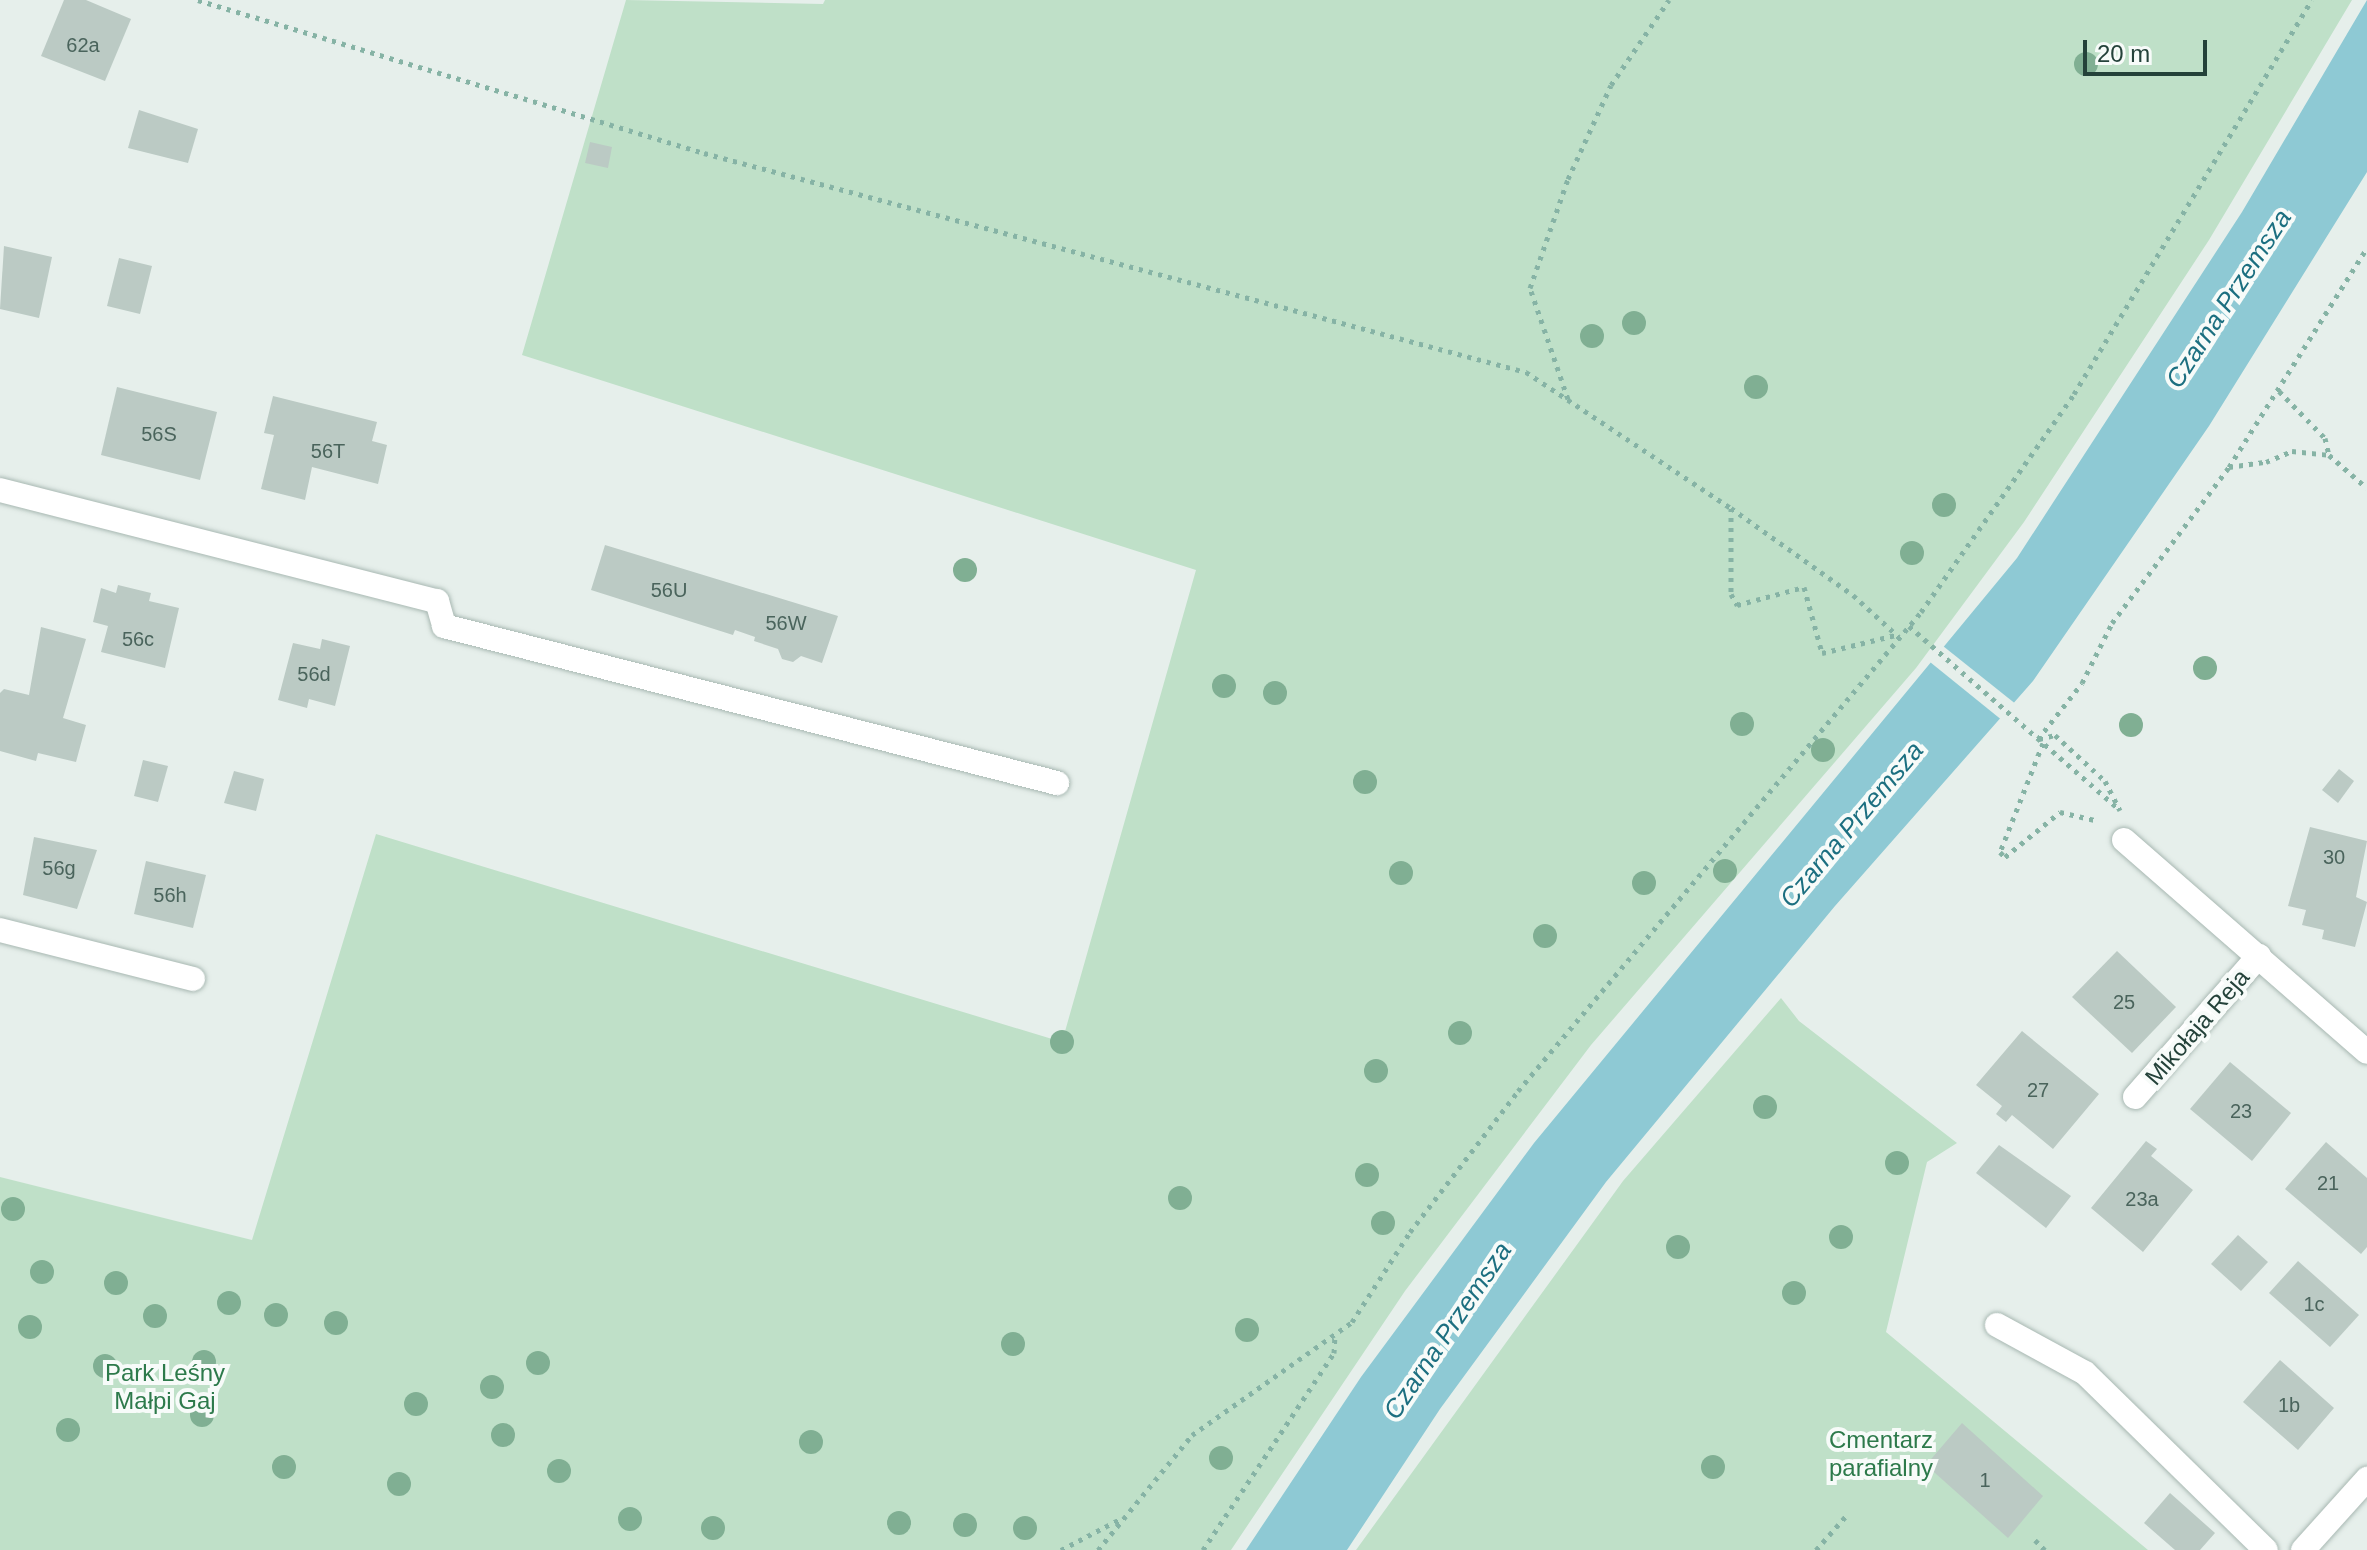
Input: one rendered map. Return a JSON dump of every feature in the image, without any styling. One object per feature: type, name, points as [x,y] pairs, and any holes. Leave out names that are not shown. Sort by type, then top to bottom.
[{"type":"street","points":[[0,490],[437,601],[444,626],[1057,783]]},
{"type":"street","name":"Mikołaja Reja","points":[[2124,840],[2367,1052]]},
{"type":"street","points":[[0,930],[193,979]]},
{"type":"street","name":"Mikołaja Reja","points":[[2135,1097],[2259,956]]},
{"type":"street","points":[[1997,1325],[2085,1373],[2266,1550]]},
{"type":"street","points":[[2303,1550],[2367,1479]]},
{"type":"path","points":[[198,0],[704,153],[1526,372],[1731,508],[1853,595],[1898,636]]},
{"type":"path","points":[[1569,401],[1530,288],[1568,179],[1611,85],[1669,0]]},
{"type":"path","points":[[1098,1550],[1192,1435],[1352,1322],[1410,1232],[1518,1091],[1909,626],[2074,394],[2312,0]]},
{"type":"path","points":[[2104,822],[2060,812],[2005,857],[2000,852],[2038,739],[2082,683],[2112,623],[2229,467],[2367,248]]},
{"type":"path","points":[[2279,391],[2325,438],[2329,455]]},
{"type":"path","points":[[2229,467],[2266,462],[2292,451],[2329,455],[2367,488]]},
{"type":"path","points":[[1731,508],[1731,594],[1737,605],[1804,587],[1822,653],[1898,636]]},
{"type":"path","points":[[1909,626],[2038,739],[2120,810],[2105,781],[2055,735],[2038,739]]},
{"type":"path","points":[[1203,1550],[1334,1353],[1335,1334]]},
{"type":"path","points":[[1816,1550],[1846,1516]]},
{"type":"path","points":[[1061,1550],[1121,1519]]},
{"type":"path","points":[[2035,1540],[2045,1550]]},
{"type":"green space","name":"Park Leśny Małpi Gaj","points":[[626,0],[823,4],[825,0],[2352,0],[2209,240],[2024,522],[1916,668],[1591,1045],[1405,1291],[1231,1550],[0,1550],[0,1177],[252,1240],[376,834],[1062,1042],[1196,570],[522,355]]},
{"type":"green space","name":"Cmentarz parafialny","points":[[1781,998],[1799,1021],[1957,1143],[1927,1162],[1886,1332],[2148,1550],[1356,1550],[1623,1181]]},
{"type":"water","name":"Czarna Przemsza","points":[[2367,0],[2367,172],[2209,426],[2033,681],[1835,906],[1606,1182],[1440,1409],[1347,1550],[1246,1550],[1361,1377],[1534,1143],[2017,558],[2242,212]]},
{"type":"pier","points":[[1943,646],[2017,705],[2003,721],[1930,662]]},
{"type":"building","points":[[64,0],[86,0],[131,19],[105,81],[41,56]]},
{"type":"building","points":[[139,110],[198,129],[188,163],[128,148]]},
{"type":"building","points":[[590,142],[612,147],[608,168],[585,163]]},
{"type":"building","points":[[4,246],[52,257],[39,318],[0,309]]},
{"type":"building","points":[[119,258],[152,266],[140,314],[107,306]]},
{"type":"building","points":[[117,387],[217,412],[200,480],[101,455]]},
{"type":"building","points":[[273,396],[377,422],[372,441],[387,445],[378,484],[312,467],[305,500],[261,489],[274,435],[264,433]]},
{"type":"building","points":[[605,545],[838,616],[822,663],[801,656],[793,662],[782,659],[778,649],[754,641],[755,637],[735,630],[733,635],[591,590]]},
{"type":"building","points":[[118,585],[151,593],[149,601],[179,608],[165,668],[101,652],[108,626],[93,622],[101,588],[116,593]]},
{"type":"building","points":[[41,627],[86,639],[63,718],[86,725],[76,762],[38,753],[36,761],[0,751],[0,693],[4,689],[29,695]]},
{"type":"building","points":[[322,639],[350,646],[335,706],[309,699],[307,708],[278,700],[293,643],[320,649]]},
{"type":"building","points":[[143,760],[168,766],[158,802],[134,796]]},
{"type":"building","points":[[2339,769],[2354,781],[2338,803],[2322,790]]},
{"type":"building","points":[[234,771],[264,779],[256,811],[224,803]]},
{"type":"building","points":[[2310,827],[2367,841],[2356,897],[2367,902],[2355,947],[2322,939],[2324,930],[2302,925],[2306,910],[2288,906]]},
{"type":"building","points":[[34,837],[97,850],[77,909],[23,895]]},
{"type":"building","points":[[146,861],[206,875],[193,928],[134,914]]},
{"type":"building","points":[[2117,951],[2176,1007],[2132,1053],[2072,997]]},
{"type":"building","points":[[2022,1031],[2099,1094],[2053,1149],[2012,1115],[2006,1122],[1996,1114],[2002,1106],[1976,1085]]},
{"type":"building","points":[[2230,1062],[2291,1113],[2252,1161],[2190,1109]]},
{"type":"building","points":[[2146,1141],[2157,1149],[2151,1156],[2193,1190],[2143,1252],[2091,1208]]},
{"type":"building","points":[[2326,1142],[2367,1178],[2367,1247],[2361,1254],[2285,1189]]},
{"type":"building","points":[[1999,1145],[2071,1196],[2046,1228],[1976,1173]]},
{"type":"building","points":[[2238,1235],[2268,1262],[2241,1291],[2211,1264]]},
{"type":"building","points":[[2298,1261],[2359,1315],[2330,1347],[2269,1293]]},
{"type":"building","points":[[2280,1360],[2334,1408],[2298,1450],[2243,1402]]},
{"type":"building","points":[[1962,1423],[2043,1496],[2008,1538],[1926,1465]]},
{"type":"building","points":[[2170,1493],[2215,1533],[2200,1550],[2175,1550],[2144,1523]]}]
